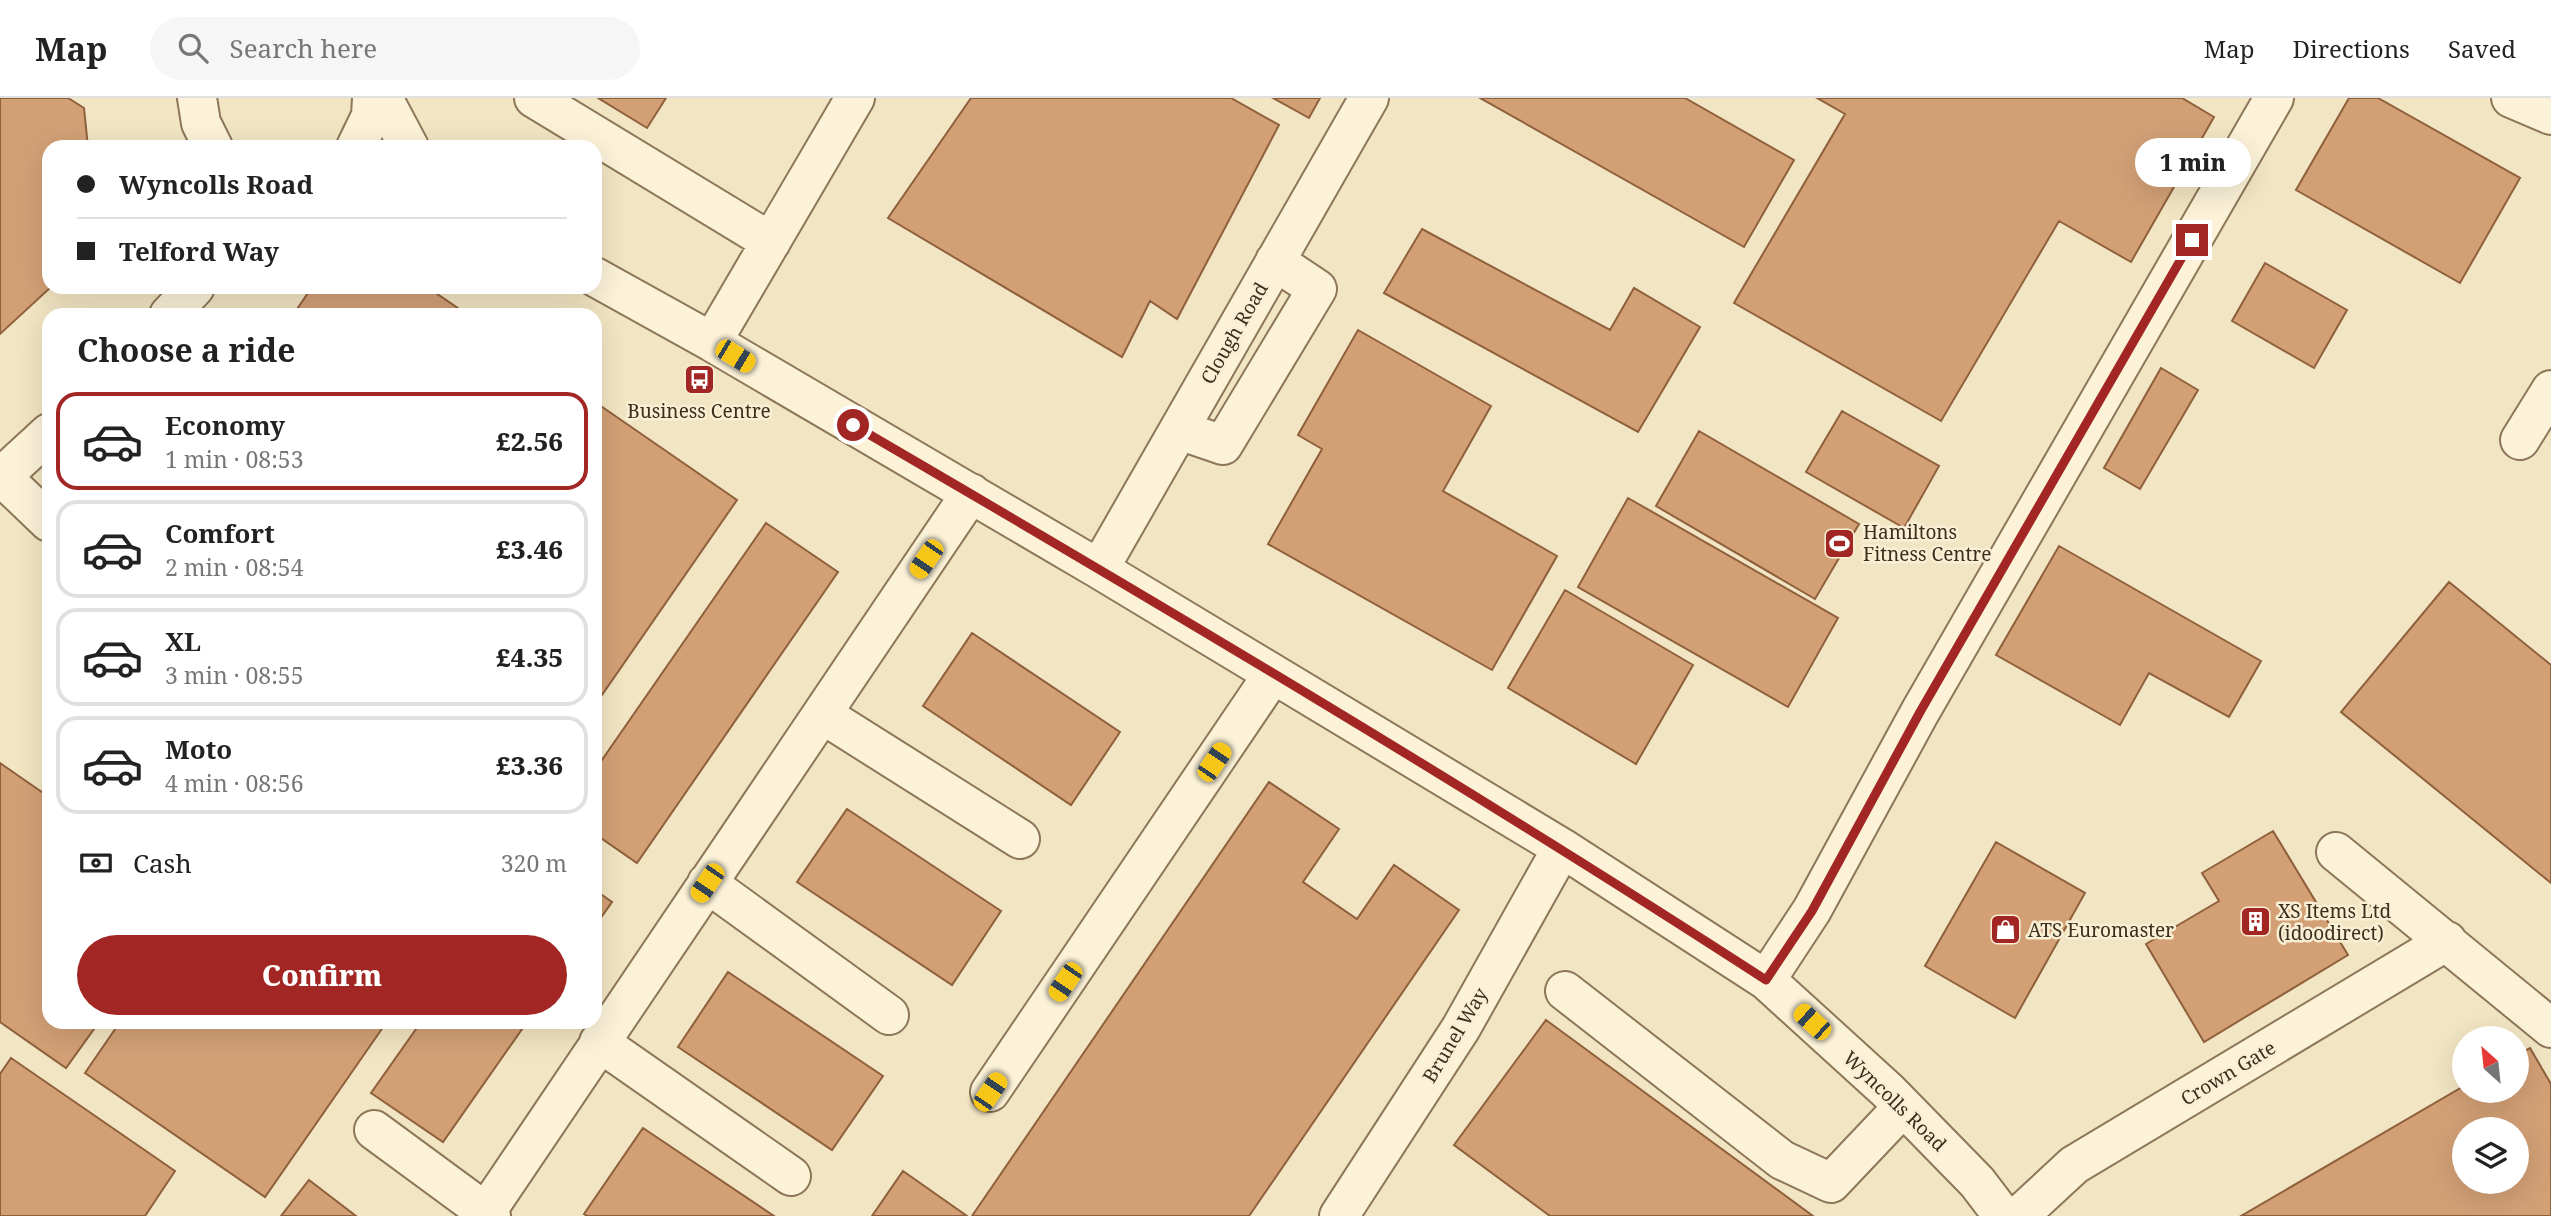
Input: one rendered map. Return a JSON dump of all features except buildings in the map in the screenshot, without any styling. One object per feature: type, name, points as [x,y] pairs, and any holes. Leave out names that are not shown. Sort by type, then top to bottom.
[{"type":"street","points":[[359,140],[371,116],[372,98]]},
{"type":"street","points":[[383,98],[405,140]]},
{"type":"street","points":[[534,98],[771,242]]},
{"type":"street","points":[[712,342],[854,98]]},
{"type":"street","name":"Clough Road","points":[[1099,569],[1369,98]]},
{"type":"street","points":[[1766,980],[1812,911],[1920,712],[2274,98]]},
{"type":"street","points":[[1179,429],[1223,445],[1317,289],[1275,261]]},
{"type":"street","name":"Wyncolls Road","points":[[602,281],[712,342],[1099,569],[1562,848],[1766,980],[1903,1107],[1977,1182],[2003,1216]]},
{"type":"street","points":[[176,308],[188,294]]},
{"type":"street","points":[[2521,440],[2551,390]]},
{"type":"street","points":[[42,439],[1,477],[42,515]]},
{"type":"street","points":[[374,1130],[489,1214],[599,1042],[971,493]]},
{"type":"street","points":[[990,1092],[1273,674]]},
{"type":"street","points":[[822,714],[1020,839]]},
{"type":"street","name":"Brunel Way","points":[[1339,1216],[1461,1028],[1562,848]]},
{"type":"street","points":[[2336,852],[2551,1028]]},
{"type":"street","points":[[707,883],[889,1015]]},
{"type":"street","name":"Crown Gate","points":[[2019,1216],[2074,1165],[2446,942]]},
{"type":"street","points":[[1564,991],[1782,1160],[1831,1183],[1903,1107]]},
{"type":"street","points":[[599,1042],[791,1176]]},
{"type":"place","name":"Business Centre","points":[[699,380]]},
{"type":"place","name":"Hamiltons Fitness Centre","points":[[1840,543]]},
{"type":"place","name":"XS Items Ltd (idoodirect)","points":[[2255,922]]},
{"type":"place","name":"ATS Euromaster","points":[[2005,930]]},
{"type":"route","points":[[853,425],[1099,569],[1562,848],[1766,980],[1812,911],[1920,712],[2192,240]]}]
